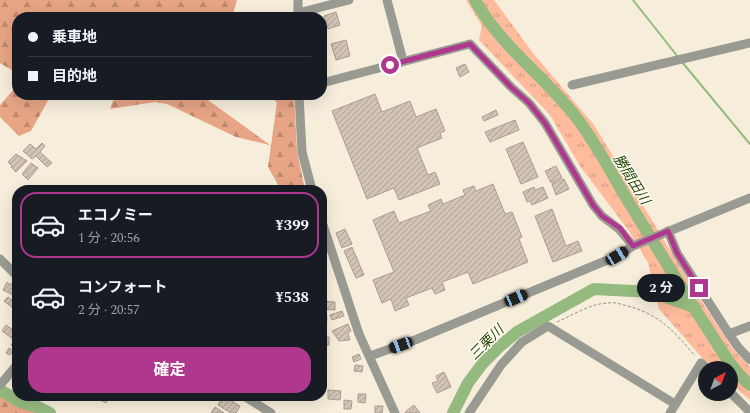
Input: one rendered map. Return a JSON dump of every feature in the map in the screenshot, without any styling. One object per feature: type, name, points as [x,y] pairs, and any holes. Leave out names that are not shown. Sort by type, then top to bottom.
[{"type":"street","points":[[298,0],[298,12]]},
{"type":"street","points":[[308,12],[349,0]]},
{"type":"street","points":[[386,0],[403,61]]},
{"type":"street","points":[[572,85],[750,43]]},
{"type":"street","points":[[327,82],[470,44],[511,87],[529,103],[545,123],[593,205],[602,216],[620,228],[635,245]]},
{"type":"street","points":[[299,100],[302,152],[311,185]]},
{"type":"street","points":[[370,356],[415,340],[617,256],[635,245],[750,198]]},
{"type":"street","points":[[666,232],[677,253],[729,334],[750,360]]},
{"type":"street","points":[[327,237],[359,334],[395,413]]},
{"type":"street","points":[[0,259],[12,271]]},
{"type":"street","points":[[471,412],[501,365],[522,342],[548,326],[675,404]]},
{"type":"street","points":[[729,334],[750,326]]},
{"type":"street","points":[[0,384],[12,371]]},
{"type":"street","points":[[670,413],[698,372]]},
{"type":"street","points":[[738,400],[750,412]]},
{"type":"street","points":[[252,401],[271,413]]},
{"type":"path","points":[[548,326],[597,305],[609,303],[637,308],[655,316],[678,336],[700,361]]},
{"type":"green space","points":[[0,0],[237,0],[233,12],[12,12],[12,70],[0,63]]},
{"type":"green space","points":[[466,0],[494,0],[533,53],[594,125],[698,296],[733,349],[750,367],[750,400],[738,389],[738,361],[705,361],[659,309],[648,263],[629,231],[580,166],[550,115],[479,40],[482,26]]},
{"type":"green space","points":[[12,91],[12,100],[48,100],[31,131],[19,136],[0,117],[0,105]]},
{"type":"green space","points":[[113,100],[208,100],[270,145],[236,137],[167,104],[155,102],[110,109]]},
{"type":"green space","points":[[273,100],[294,100],[297,151],[304,185],[278,185],[268,167],[277,102]]},
{"type":"green space","points":[[2,386],[12,392],[12,401],[27,401],[50,413],[0,413],[0,387]]},
{"type":"building","points":[[336,12],[340,25],[328,29],[327,15]]},
{"type":"building","points":[[346,40],[350,56],[336,60],[331,44]]},
{"type":"building","points":[[465,64],[469,72],[460,77],[456,68]]},
{"type":"building","points":[[375,94],[382,112],[410,101],[416,117],[436,109],[445,131],[440,133],[442,138],[417,148],[428,175],[435,172],[440,184],[399,200],[394,188],[367,199],[332,111]]},
{"type":"building","points":[[496,110],[498,115],[484,121],[482,117]]},
{"type":"building","points":[[515,120],[519,130],[490,142],[485,132]]},
{"type":"building","points":[[523,142],[538,177],[521,184],[506,149]]},
{"type":"building","points":[[42,143],[45,146],[40,152],[52,163],[47,167],[36,156],[32,159],[23,151],[30,144],[36,149]]},
{"type":"building","points":[[16,154],[27,161],[16,172],[8,162]]},
{"type":"building","points":[[31,163],[38,168],[28,180],[22,174]]},
{"type":"building","points":[[556,166],[562,178],[551,183],[545,171]]},
{"type":"building","points":[[564,179],[569,189],[556,195],[552,184]]},
{"type":"building","points":[[493,184],[505,214],[512,212],[522,237],[519,239],[528,262],[473,284],[468,272],[442,282],[445,290],[435,294],[432,288],[406,298],[409,305],[395,311],[391,299],[382,303],[373,280],[394,272],[373,220],[394,211],[399,223],[431,211],[428,205],[441,199],[443,204],[465,195],[463,190],[474,186],[476,191]]},
{"type":"building","points":[[534,187],[535,190],[543,187],[548,198],[532,205],[530,201],[527,202],[523,192]]},
{"type":"building","points":[[552,209],[566,246],[578,241],[582,251],[553,262],[535,216]]},
{"type":"building","points":[[345,229],[352,244],[342,248],[336,233]]},
{"type":"building","points":[[352,247],[364,275],[356,278],[344,251]]},
{"type":"building","points":[[7,282],[11,285],[12,283],[12,294],[3,290]]},
{"type":"building","points":[[8,297],[12,300],[12,307],[4,301]]},
{"type":"building","points":[[327,301],[335,302],[335,310],[327,309]]},
{"type":"building","points":[[342,311],[344,316],[332,320],[330,315]]},
{"type":"building","points":[[348,324],[351,331],[348,333],[350,340],[339,341],[332,331]]},
{"type":"building","points":[[6,325],[12,329],[12,338],[2,331]]},
{"type":"building","points":[[327,337],[329,337],[329,345],[327,345]]},
{"type":"building","points":[[9,348],[12,350],[10,355],[6,353]]},
{"type":"building","points":[[359,354],[361,359],[354,362],[352,357]]},
{"type":"building","points":[[355,365],[363,366],[362,372],[354,371]]},
{"type":"building","points":[[444,372],[451,387],[437,393],[432,383],[438,381],[436,376]]},
{"type":"building","points":[[328,390],[341,391],[340,400],[328,399]]},
{"type":"building","points":[[358,394],[366,394],[365,403],[358,402]]},
{"type":"building","points":[[344,400],[352,401],[351,409],[344,409]]},
{"type":"building","points":[[220,401],[232,401],[240,406],[236,413],[231,413],[218,405]]},
{"type":"building","points":[[414,405],[420,413],[405,413],[405,412]]},
{"type":"building","points":[[375,406],[383,406],[382,413],[375,413]]},
{"type":"building","points":[[215,407],[224,413],[211,413]]},
{"type":"waterway","name":"勝間田川","points":[[475,0],[498,33],[567,106],[579,121],[599,151],[628,201],[700,317],[735,370],[750,385]]},
{"type":"waterway","points":[[633,0],[678,57]]},
{"type":"waterway","points":[[682,62],[750,144]]},
{"type":"waterway","name":"三栗川","points":[[453,413],[468,383],[483,363],[499,347],[517,332],[594,289],[652,292],[694,307]]},
{"type":"waterway","name":"三栗川","points":[[0,390],[12,397]]},
{"type":"waterway","name":"三栗川","points":[[18,401],[38,407],[50,413]]},
{"type":"route","points":[[390,65],[470,44],[511,87],[529,103],[545,123],[593,205],[602,216],[620,228],[633,246],[668,231],[677,253],[699,288]]}]
